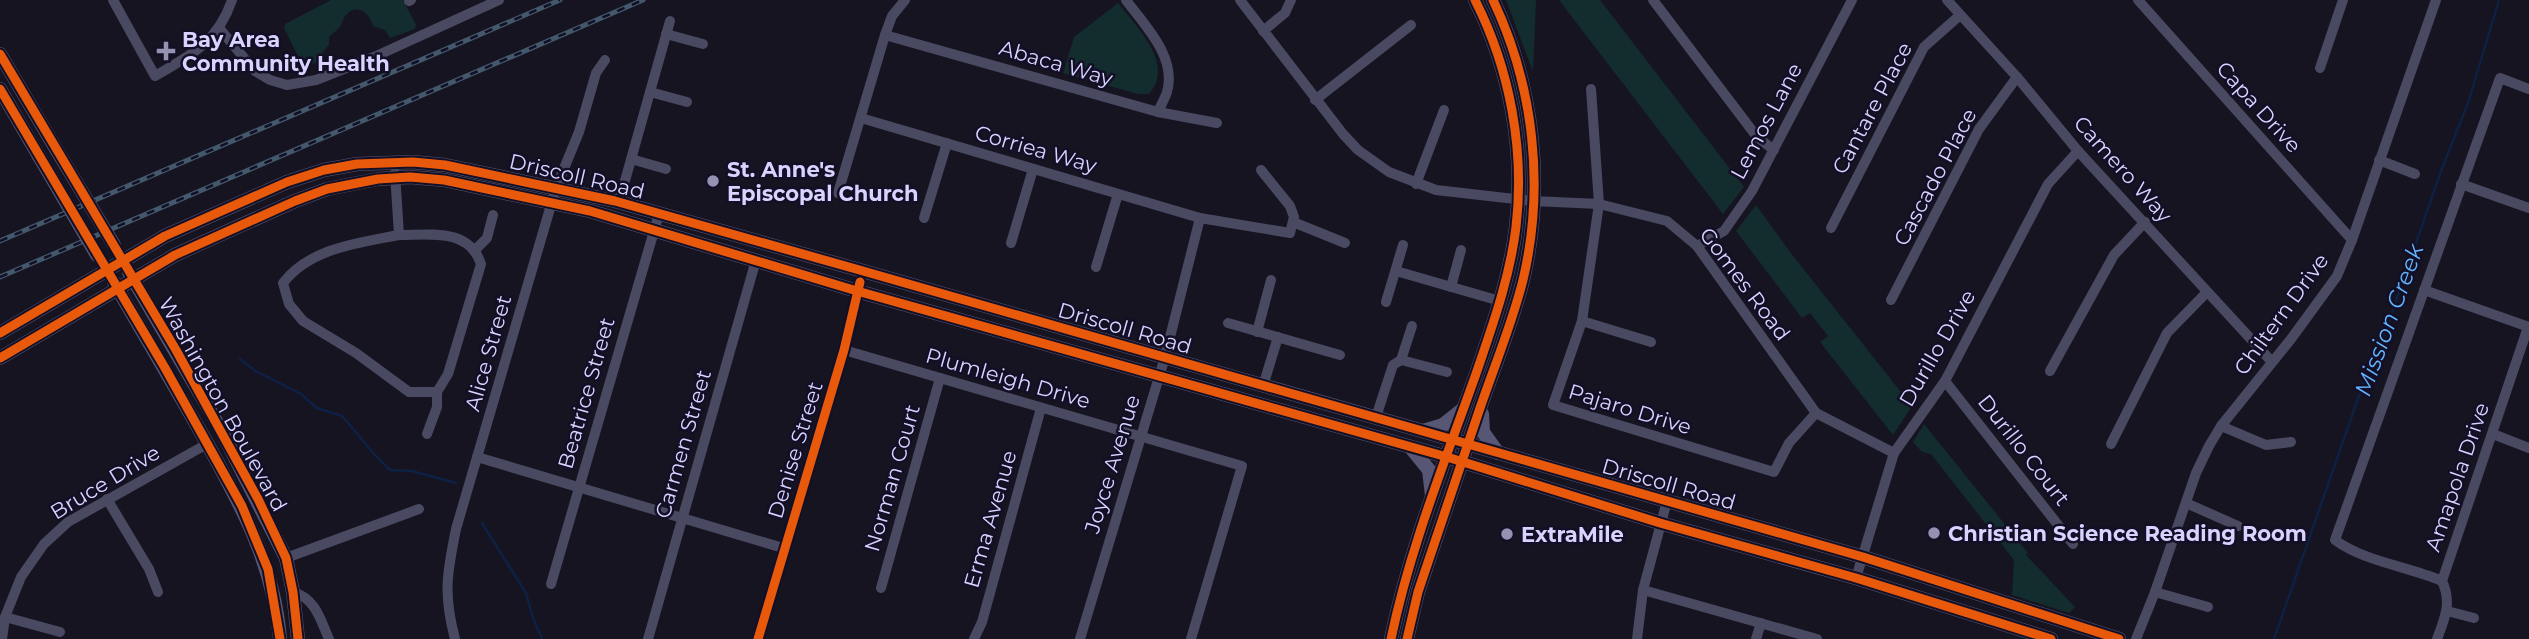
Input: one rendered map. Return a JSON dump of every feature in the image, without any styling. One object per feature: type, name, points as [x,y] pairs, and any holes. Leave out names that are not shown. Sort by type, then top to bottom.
[{"type":"street","points":[[113,0],[155,76],[200,49],[219,28],[232,0]]},
{"type":"street","points":[[219,28],[255,71],[270,80],[287,85],[328,75],[406,44],[484,3],[499,0]]},
{"type":"street","points":[[838,193],[885,35],[892,16],[905,0]]},
{"type":"street","points":[[1126,0],[1165,57],[1168,71],[1167,90],[1158,112]]},
{"type":"street","name":"Gomes Road","points":[[1240,0],[1315,100],[1358,150],[1389,172],[1436,190],[1534,201],[1599,204],[1667,220],[1697,246],[1816,413],[1894,453]]},
{"type":"street","points":[[1263,31],[1285,13],[1291,0]]},
{"type":"street","points":[[1407,639],[1418,592],[1449,498],[1454,460],[1453,440],[1500,301],[1513,247],[1518,199],[1517,149],[1510,101],[1494,45],[1475,0]]},
{"type":"street","points":[[1391,639],[1405,579],[1432,500],[1454,460],[1468,445],[1522,280],[1530,243],[1534,201],[1532,144],[1525,96],[1513,49],[1493,0]]},
{"type":"street","points":[[1653,0],[1757,136],[1773,150]]},
{"type":"street","name":"Lemos Lane","points":[[1697,246],[1724,231],[1752,191],[1852,0]]},
{"type":"street","name":"Camero Way","points":[[1947,0],[2017,77],[2078,151],[2272,362]]},
{"type":"street","name":"Capa Drive","points":[[2138,0],[2352,240]]},
{"type":"street","points":[[2320,68],[2343,0]]},
{"type":"street","name":"Chiltern Drive","points":[[2136,639],[2196,472],[2221,426],[2337,276],[2436,0]]},
{"type":"street","name":"Cantare Place","points":[[1831,228],[1924,47],[1959,16]]},
{"type":"street","points":[[619,202],[670,21]]},
{"type":"street","points":[[1315,100],[1411,25]]},
{"type":"street","points":[[666,34],[703,44]]},
{"type":"street","name":"Abaca Way","points":[[885,35],[1158,112],[1217,123]]},
{"type":"street","name":"Washington Boulevard","points":[[0,54],[220,428],[286,558],[298,639]]},
{"type":"street","name":"Alice Street","points":[[455,639],[447,610],[446,580],[456,529],[554,195],[579,132],[596,73],[605,60]]},
{"type":"street","name":"Cascado Place","points":[[1891,299],[1979,129],[2017,77]]},
{"type":"street","points":[[2442,581],[2422,572],[2350,551],[2335,540],[2500,78],[2529,89]]},
{"type":"street","name":"Washington Boulevard","points":[[0,89],[242,506],[261,548],[273,587],[280,639]]},
{"type":"street","name":"Pajaro Drive","points":[[1591,89],[1599,204],[1582,321],[1553,405],[1774,472],[1789,443],[1816,413]]},
{"type":"street","points":[[650,92],[687,103]]},
{"type":"street","points":[[1416,184],[1444,110]]},
{"type":"street","name":"Corriea Way","points":[[861,118],[1200,218],[1290,233],[1293,222]]},
{"type":"street","points":[[924,218],[947,143]]},
{"type":"street","name":"Durillo Drive","points":[[1856,578],[1894,453],[1945,381],[2048,184],[2078,151]]},
{"type":"street","points":[[631,159],[666,169]]},
{"type":"street","points":[[2379,160],[2415,174]]},
{"type":"street","points":[[395,162],[399,235]]},
{"type":"street","name":"Driscoll Road","points":[[0,333],[183,226],[287,181],[341,166],[395,162],[462,167],[654,230],[857,291],[1411,447],[1660,523],[1856,578],[2051,639]]},
{"type":"street","points":[[1010,243],[1033,169]]},
{"type":"street","points":[[1261,170],[1290,206],[1293,222],[1345,243]]},
{"type":"street","name":"Driscoll Road","points":[[0,358],[193,245],[313,194],[343,185],[396,177],[444,180],[619,202],[1863,557],[2119,639]]},
{"type":"street","points":[[2460,184],[2529,208]]},
{"type":"street","points":[[1096,267],[1118,194]]},
{"type":"street","name":"Beatrice Street","points":[[551,584],[659,214]]},
{"type":"street","points":[[476,250],[487,238],[493,215]]},
{"type":"street","name":"Joyce Avenue","points":[[1080,639],[1165,357],[1200,218]]},
{"type":"street","points":[[2050,371],[2114,254],[2145,222]]},
{"type":"street","points":[[427,434],[437,407],[437,392],[448,374],[481,264],[476,250],[460,239],[439,234],[399,235],[332,250],[292,271],[283,284],[289,304],[303,321],[356,353],[410,393],[437,392]]},
{"type":"street","points":[[1386,302],[1403,245]]},
{"type":"street","points":[[1451,287],[1461,250]]},
{"type":"street","name":"Carmen Street","points":[[648,639],[756,260]]},
{"type":"street","name":"Denise Street","points":[[758,639],[844,351],[863,271]]},
{"type":"street","points":[[1395,271],[1500,301]]},
{"type":"street","points":[[1257,332],[1271,280]]},
{"type":"street","points":[[2424,290],[2528,327]]},
{"type":"street","points":[[2111,444],[2167,333],[2207,292]]},
{"type":"street","points":[[1582,321],[1651,342]]},
{"type":"street","points":[[1228,323],[1339,355]]},
{"type":"street","points":[[1376,417],[1393,365],[1401,360],[1412,326]]},
{"type":"street","name":"Amapola Drive","points":[[2437,639],[2447,611],[2448,593],[2442,581],[2528,327]]},
{"type":"street","points":[[1263,386],[1278,337]]},
{"type":"street","name":"Plumleigh Drive","points":[[844,351],[1242,466],[1191,639]]},
{"type":"street","points":[[1401,360],[1447,372]]},
{"type":"street","name":"Norman Court","points":[[881,588],[940,379]]},
{"type":"street","name":"Durillo Court","points":[[1945,381],[2073,544]]},
{"type":"street","points":[[1482,404],[1483,432],[1498,453]]},
{"type":"street","name":"Erma Avenue","points":[[974,639],[982,622],[1041,408]]},
{"type":"street","points":[[1423,431],[1439,427],[1464,408]]},
{"type":"street","points":[[2221,426],[2266,445],[2291,442]]},
{"type":"street","points":[[2493,434],[2529,448]]},
{"type":"street","name":"Bruce Drive","points":[[2,639],[5,617],[21,577],[44,544],[68,522],[207,444]]},
{"type":"street","points":[[1411,447],[1429,470],[1432,500]]},
{"type":"street","points":[[477,457],[783,548]]},
{"type":"street","points":[[1449,498],[1471,476],[1492,472]]},
{"type":"street","points":[[107,499],[149,569],[158,592]]},
{"type":"street","points":[[1637,639],[1643,590],[1667,501]]},
{"type":"street","points":[[2186,503],[2238,526]]},
{"type":"street","points":[[286,558],[419,509]]},
{"type":"street","points":[[1643,590],[1817,639]]},
{"type":"street","points":[[293,592],[308,597],[329,639]]},
{"type":"street","points":[[2155,592],[2208,607]]},
{"type":"street","points":[[2447,611],[2474,618]]},
{"type":"street","points":[[5,617],[60,632]]},
{"type":"street","points":[[1756,639],[1761,623]]},
{"type":"green space","points":[[331,0],[403,0],[416,25],[415,29],[390,38],[385,30],[373,26],[363,11],[351,11],[329,37],[329,45],[323,51],[324,60],[311,64],[305,58],[299,58],[284,28],[285,24]]},
{"type":"green space","points":[[1506,0],[1536,0],[1533,72]]},
{"type":"green space","points":[[1559,0],[1600,0],[1744,187],[1723,214]]},
{"type":"green space","points":[[1118,3],[1143,34],[1156,59],[1156,83],[1149,94],[1138,94],[1063,73],[1074,37]]},
{"type":"green space","points":[[1756,205],[1912,406],[1893,435],[1820,342],[1828,336],[1810,313],[1802,318],[1736,231]]},
{"type":"green space","points":[[1924,424],[2028,553],[2026,555],[2075,607],[2069,613],[2012,595],[2014,560],[1931,454],[1922,452],[1913,442]]},
{"type":"waterway","name":"Mission Creek","points":[[2274,639],[2368,370],[2389,321],[2441,171],[2468,103],[2499,0]]},
{"type":"waterway","points":[[240,359],[254,370],[301,394],[317,408],[342,416],[390,470],[412,471],[456,483]]},
{"type":"waterway","points":[[482,523],[526,593],[542,639]]},
{"type":"railway","points":[[0,241],[560,0]]},
{"type":"railway","points":[[0,277],[643,0]]},
{"type":"cycle path","points":[[1391,639],[1418,537],[1500,300],[1516,227],[1518,169],[1512,110],[1497,54],[1475,0]]},
{"type":"cycle path","points":[[1407,639],[1418,592],[1514,313],[1530,245],[1534,173],[1532,137],[1518,67],[1493,0]]},
{"type":"cycle path","points":[[0,54],[176,350],[258,499],[286,558],[298,639]]},
{"type":"cycle path","points":[[0,89],[165,368],[242,506],[268,569],[280,639]]},
{"type":"cycle path","points":[[0,333],[165,236],[287,182],[324,170],[357,164],[413,162],[445,165],[615,201],[863,271],[1863,557],[2119,639]]},
{"type":"cycle path","points":[[0,358],[175,255],[295,201],[327,189],[378,179],[410,177],[444,180],[590,211],[857,291],[1447,457],[1660,523],[1856,578],[2051,639]]},
{"type":"cycle path","points":[[758,639],[844,350],[860,282]]},
{"type":"place","name":"Bay Area Community Health","points":[[166,51]]},
{"type":"place","name":"St. Anne's Episcopal Church","points":[[713,181]]},
{"type":"place","name":"Christian Science Reading Room","points":[[1934,533]]},
{"type":"place","name":"ExtraMile","points":[[1507,534]]}]
